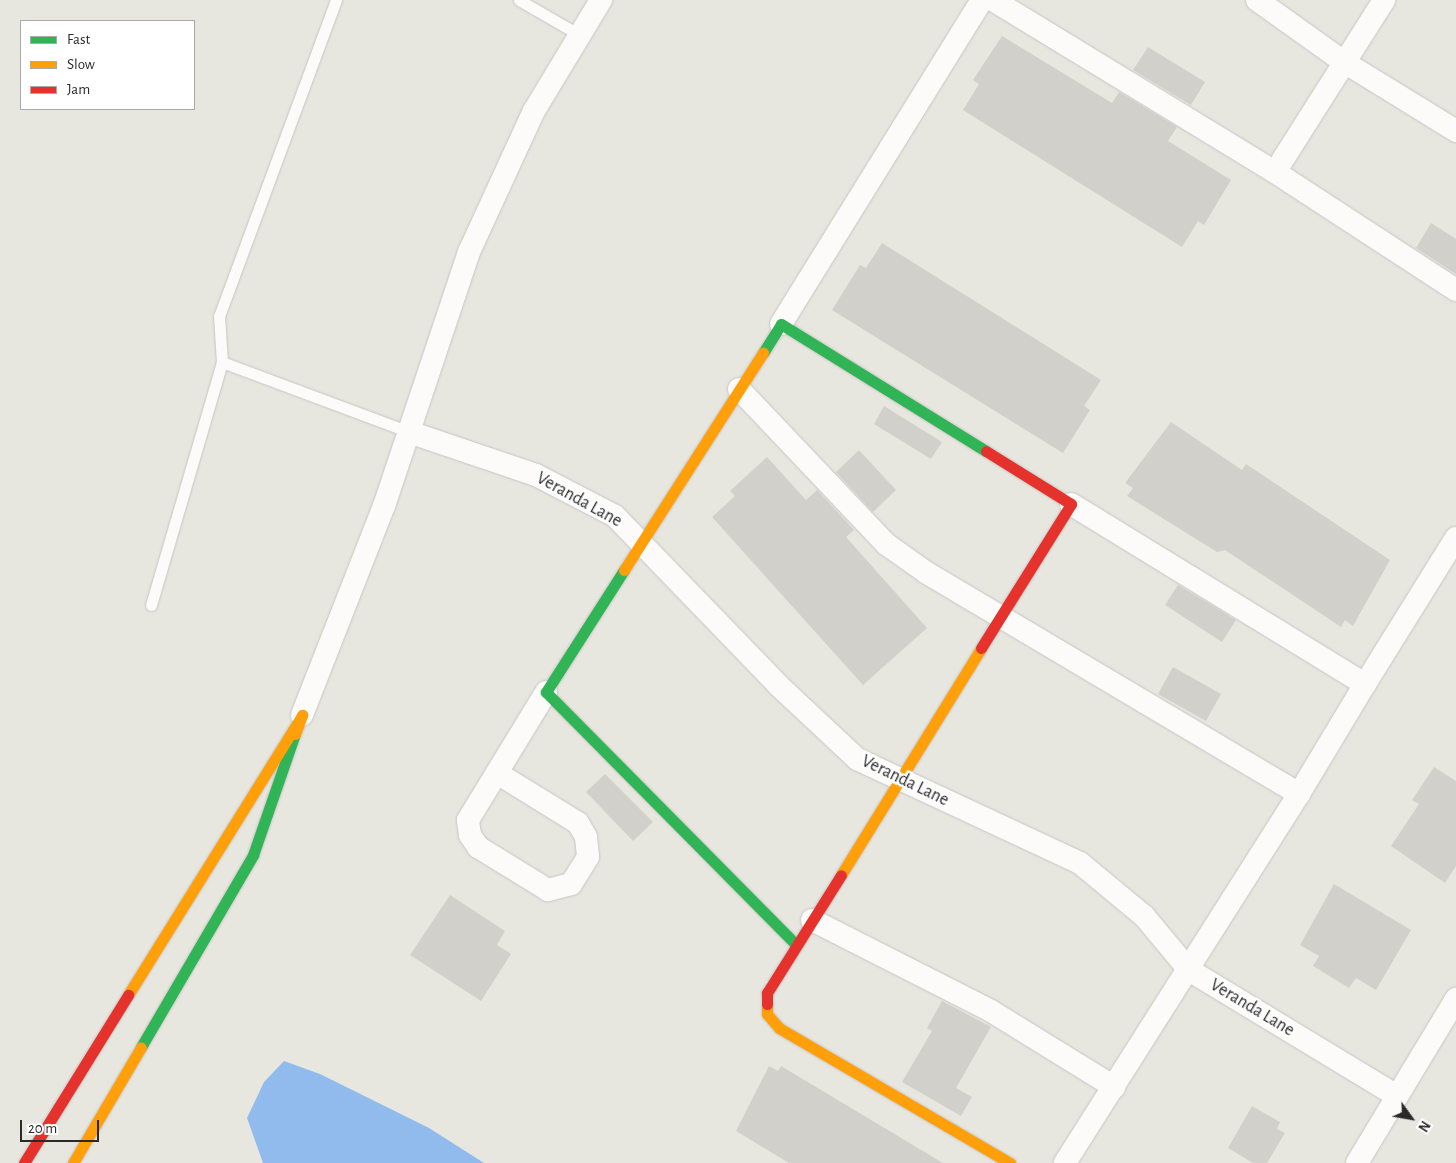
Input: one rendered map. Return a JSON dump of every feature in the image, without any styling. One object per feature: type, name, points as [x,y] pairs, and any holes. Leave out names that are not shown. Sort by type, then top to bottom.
[{"type":"street","points":[[72,1163],[253,855],[302,715],[409,432],[469,252],[534,111],[578,34],[600,0]]},
{"type":"street","points":[[496,774],[578,822],[586,837],[588,857],[571,884],[548,890],[478,847],[468,820],[496,774],[546,692],[781,324],[982,0]]},
{"type":"street","points":[[993,0],[1275,172],[1456,290]]},
{"type":"street","points":[[1257,0],[1344,62],[1456,130]]},
{"type":"street","points":[[1275,172],[1384,0]]},
{"type":"street","points":[[781,324],[1365,684]]},
{"type":"street","points":[[739,389],[886,544],[1000,617],[1298,794]]},
{"type":"street","name":"Veranda Lane","points":[[409,432],[536,474],[615,516],[642,540],[785,692],[857,759],[1080,863],[1144,916],[1189,970],[1397,1096]]},
{"type":"street","points":[[1010,1163],[779,1028],[767,1014],[766,993],[1071,504]]},
{"type":"street","points":[[1065,1163],[1189,970],[1456,538]]},
{"type":"street","points":[[546,692],[796,945]]},
{"type":"street","points":[[24,1163],[302,715]]},
{"type":"street","points":[[812,920],[991,1011],[1114,1087]]},
{"type":"street","points":[[1357,1163],[1456,999]]},
{"type":"lane","points":[[151,605],[222,362],[220,316],[336,0]]},
{"type":"lane","points":[[519,0],[578,34]]},
{"type":"lane","points":[[222,362],[409,432]]},
{"type":"water","points":[[284,1061],[320,1074],[429,1128],[484,1163],[263,1163],[247,1118],[264,1082]]},
{"type":"building","points":[[1002,36],[1112,103],[1119,92],[1177,127],[1168,141],[1231,180],[1204,225],[1198,221],[1182,247],[963,110],[979,84],[973,80]]},
{"type":"building","points":[[1148,47],[1205,82],[1191,105],[1133,70]]},
{"type":"building","points":[[1431,223],[1456,239],[1456,274],[1416,248]]},
{"type":"building","points":[[882,243],[1101,380],[1084,406],[1090,410],[1063,453],[832,310],[860,265],[866,268]]},
{"type":"building","points":[[884,406],[942,442],[931,459],[874,424]]},
{"type":"building","points":[[1171,422],[1242,470],[1246,464],[1390,560],[1353,626],[1345,620],[1341,627],[1225,550],[1217,552],[1127,496],[1133,488],[1125,483]]},
{"type":"building","points":[[859,450],[896,490],[873,512],[836,472]]},
{"type":"building","points":[[767,457],[806,500],[817,490],[854,530],[846,537],[927,628],[863,685],[712,517],[735,496],[730,491]]},
{"type":"building","points":[[1178,585],[1236,620],[1222,642],[1165,605]]},
{"type":"building","points":[[1173,667],[1221,694],[1206,721],[1158,694]]},
{"type":"building","points":[[1434,767],[1456,781],[1456,866],[1445,883],[1391,846],[1419,804],[1412,800]]},
{"type":"building","points":[[605,774],[653,822],[633,841],[586,792]]},
{"type":"building","points":[[1334,884],[1411,930],[1376,990],[1356,978],[1349,988],[1313,966],[1319,956],[1300,945]]},
{"type":"building","points":[[450,895],[505,931],[497,945],[511,954],[481,1001],[410,955]]},
{"type":"building","points":[[942,1001],[991,1027],[956,1088],[972,1097],[961,1116],[902,1082],[932,1031],[927,1028]]},
{"type":"building","points":[[769,1066],[778,1071],[781,1066],[943,1163],[789,1163],[736,1131]]},
{"type":"building","points":[[1252,1106],[1280,1122],[1277,1129],[1285,1133],[1267,1163],[1253,1163],[1228,1148]]},
{"type":"traffic: fast","points":[[763,353],[781,324],[986,451]]},
{"type":"traffic: fast","points":[[624,570],[546,692],[796,945]]},
{"type":"traffic: fast","points":[[141,1047],[253,855],[295,734]]},
{"type":"traffic: slow","points":[[624,570],[763,353]]},
{"type":"traffic: slow","points":[[841,875],[981,648]]},
{"type":"traffic: slow","points":[[128,995],[302,715],[295,734]]},
{"type":"traffic: slow","points":[[767,1004],[767,1014],[779,1028],[1010,1163]]},
{"type":"traffic: slow","points":[[73,1163],[141,1047]]},
{"type":"traffic: jam","points":[[981,648],[1071,504],[986,451]]},
{"type":"traffic: jam","points":[[767,1004],[767,993],[841,875]]},
{"type":"traffic: jam","points":[[24,1163],[128,995]]}]
